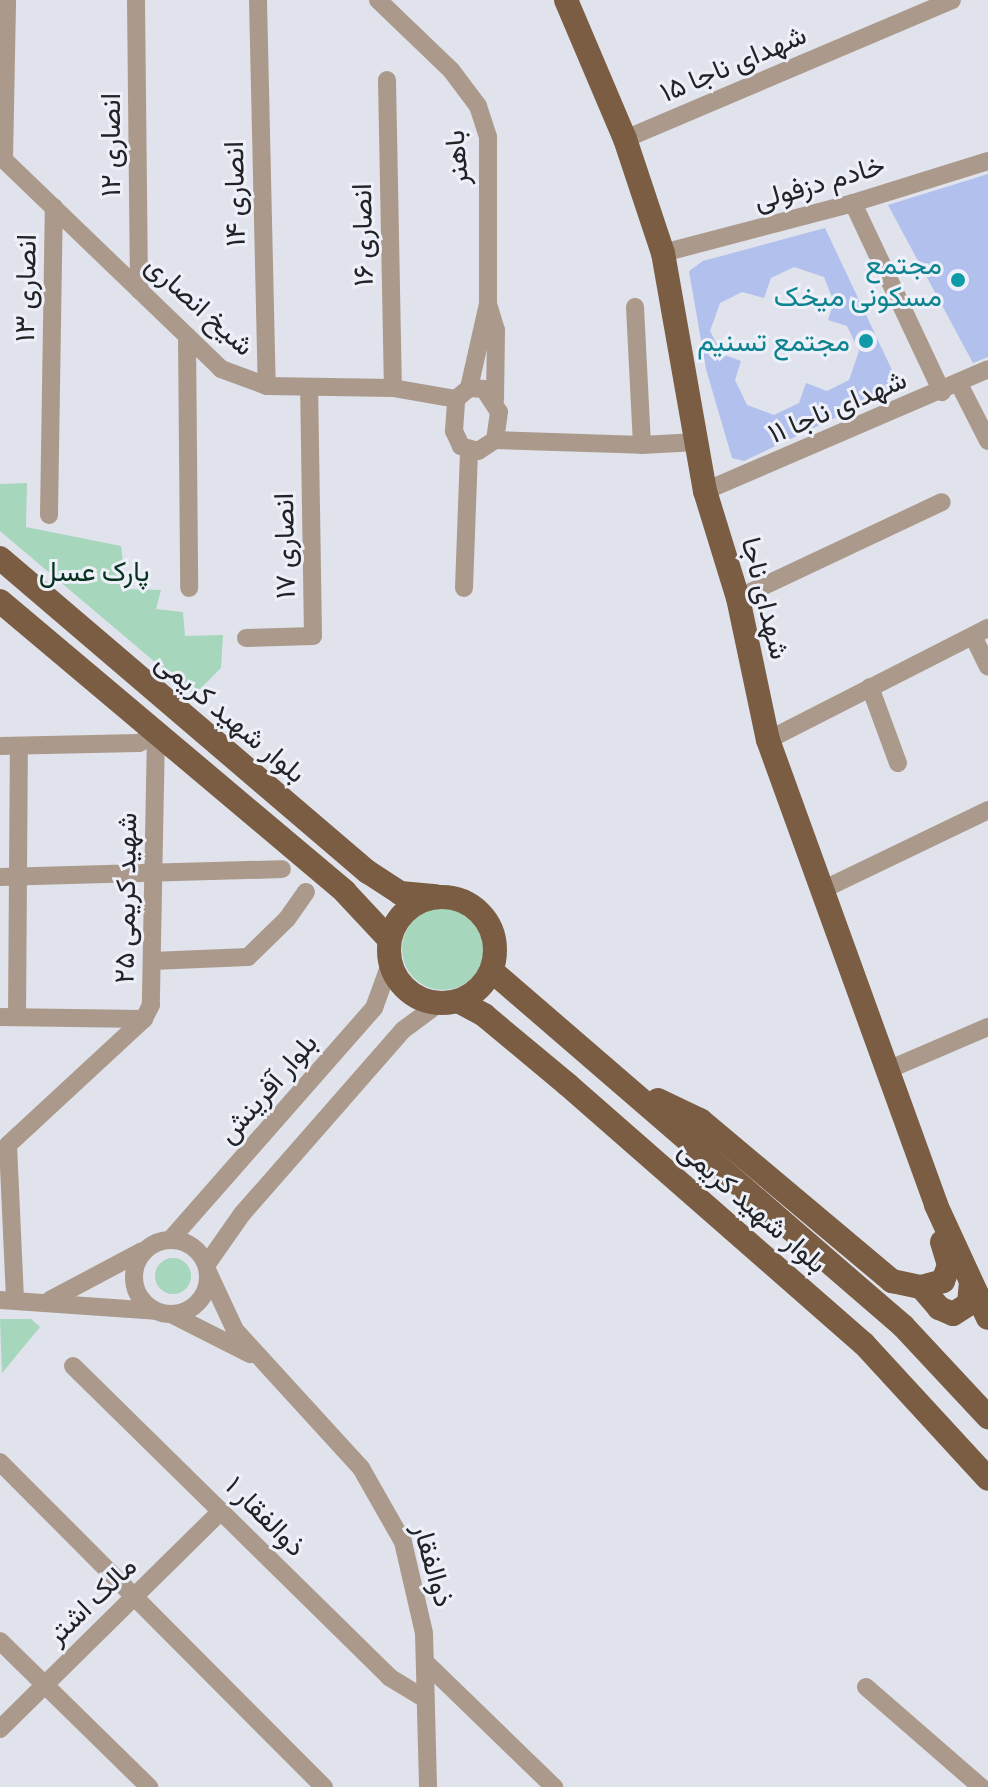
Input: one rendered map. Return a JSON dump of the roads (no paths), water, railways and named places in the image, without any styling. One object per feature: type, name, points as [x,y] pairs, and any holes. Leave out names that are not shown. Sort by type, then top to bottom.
[{"type":"main road","name":"شهدای ناجا","points":[[566,0],[625,139],[663,253],[705,491],[738,598],[768,740],[820,891],[890,1069],[936,1205],[988,1318]]},
{"type":"main road","name":"بلوار شهید کریمی","points":[[0,558],[368,872],[400,893],[436,896]]},
{"type":"main road","points":[[3,606],[345,892],[389,939]]},
{"type":"main road","points":[[345,892],[361,902],[367,899],[377,885],[368,872]]},
{"type":"main road","points":[[436,896],[467,902],[485,918],[495,940],[492,971],[484,984],[450,1002],[417,997],[390,964],[389,939],[406,910],[436,896]]},
{"type":"main road","name":"بلوار شهید کریمی","points":[[492,971],[632,1088],[903,1326],[988,1417]]},
{"type":"main road","name":"بلوار شهید کریمی","points":[[450,1002],[512,1038],[864,1344],[988,1479]]},
{"type":"main road","points":[[512,1038],[510,1029],[518,1015],[541,1013]]},
{"type":"main road","points":[[632,1088],[700,1120],[873,1268],[904,1286],[921,1287],[939,1308],[953,1314],[969,1304],[971,1282]]},
{"type":"main road","name":"شهدای ناجا","points":[[921,1287],[943,1281],[949,1265],[936,1205]]},
{"type":"street","points":[[2,158],[7,0]]},
{"type":"street","name":"انصاری ۱۲","points":[[136,0],[139,290]]},
{"type":"street","name":"انصاری ۱۴","points":[[258,0],[267,386]]},
{"type":"street","name":"باهنر","points":[[378,0],[451,70],[478,106],[488,137],[488,304],[463,394]]},
{"type":"street","name":"شهدای ناجا ۱۵","points":[[625,139],[952,0]]},
{"type":"street","name":"انصاری ۱۶","points":[[387,80],[393,388]]},
{"type":"street","name":"شیخ انصاری","points":[[2,158],[221,369],[267,386],[393,388],[463,394]]},
{"type":"street","name":"خادم دزفولی","points":[[663,253],[853,203],[988,161]]},
{"type":"street","points":[[853,203],[951,388],[988,441]]},
{"type":"street","name":"انصاری ۱۳","points":[[49,515],[54,207]]},
{"type":"street","name":"باهنر","points":[[488,304],[496,330],[495,400]]},
{"type":"street","points":[[635,307],[642,445]]},
{"type":"street","points":[[187,336],[189,588]]},
{"type":"street","name":"شهدای ناجا ۱۱","points":[[705,491],[951,388],[988,369]]},
{"type":"street","name":"انصاری ۱۷","points":[[246,638],[313,636],[309,388]]},
{"type":"street","points":[[464,588],[469,451],[454,431],[463,394],[484,389],[495,400],[495,440],[486,449],[469,451]]},
{"type":"street","points":[[495,440],[642,445],[697,442]]},
{"type":"street","points":[[738,598],[942,502]]},
{"type":"street","points":[[768,740],[981,632],[988,667]]},
{"type":"street","points":[[870,687],[898,763]]},
{"type":"street","points":[[0,746],[139,743],[156,734]]},
{"type":"street","name":"شهید کریمی ۲۵","points":[[4,1145],[144,1019],[151,1005],[156,734]]},
{"type":"street","points":[[19,747],[9,877],[9,1017],[144,1019]]},
{"type":"street","points":[[820,891],[988,810]]},
{"type":"street","points":[[9,877],[152,877],[282,869]]},
{"type":"street","points":[[152,961],[248,957],[287,919],[306,892]]},
{"type":"street","name":"بلوار آفرینش","points":[[171,1239],[374,1008],[390,964]]},
{"type":"street","points":[[4,1145],[8,1300],[50,1300],[163,1313],[199,1302],[207,1268],[242,1214],[403,1030],[450,1002]]},
{"type":"street","points":[[890,1069],[988,1027]]},
{"type":"street","points":[[50,1300],[171,1239],[193,1246],[207,1268],[223,1311],[259,1360]]},
{"type":"street","points":[[142,1251],[134,1285],[163,1313],[259,1360]]},
{"type":"street","name":"ذوالفقار","points":[[259,1360],[323,1422],[383,1503],[403,1542],[418,1590],[425,1662],[428,1787]]},
{"type":"street","name":"ذوالفقار ۱","points":[[73,1366],[389,1677],[425,1699]]},
{"type":"street","points":[[0,1462],[324,1787]]},
{"type":"street","name":"مالک اشتر","points":[[0,1729],[221,1511]]},
{"type":"street","points":[[0,1641],[149,1787]]},
{"type":"street","points":[[425,1662],[554,1787]]},
{"type":"street","points":[[866,1687],[981,1787]]},
{"type":"place","name":"مجتمع مسکونی میخک","points":[[958,280]]},
{"type":"place","name":"مجتمع تسنیم","points":[[866,341]]},
{"type":"park label","name":"پارک عسل","points":[[94,571]]}]
